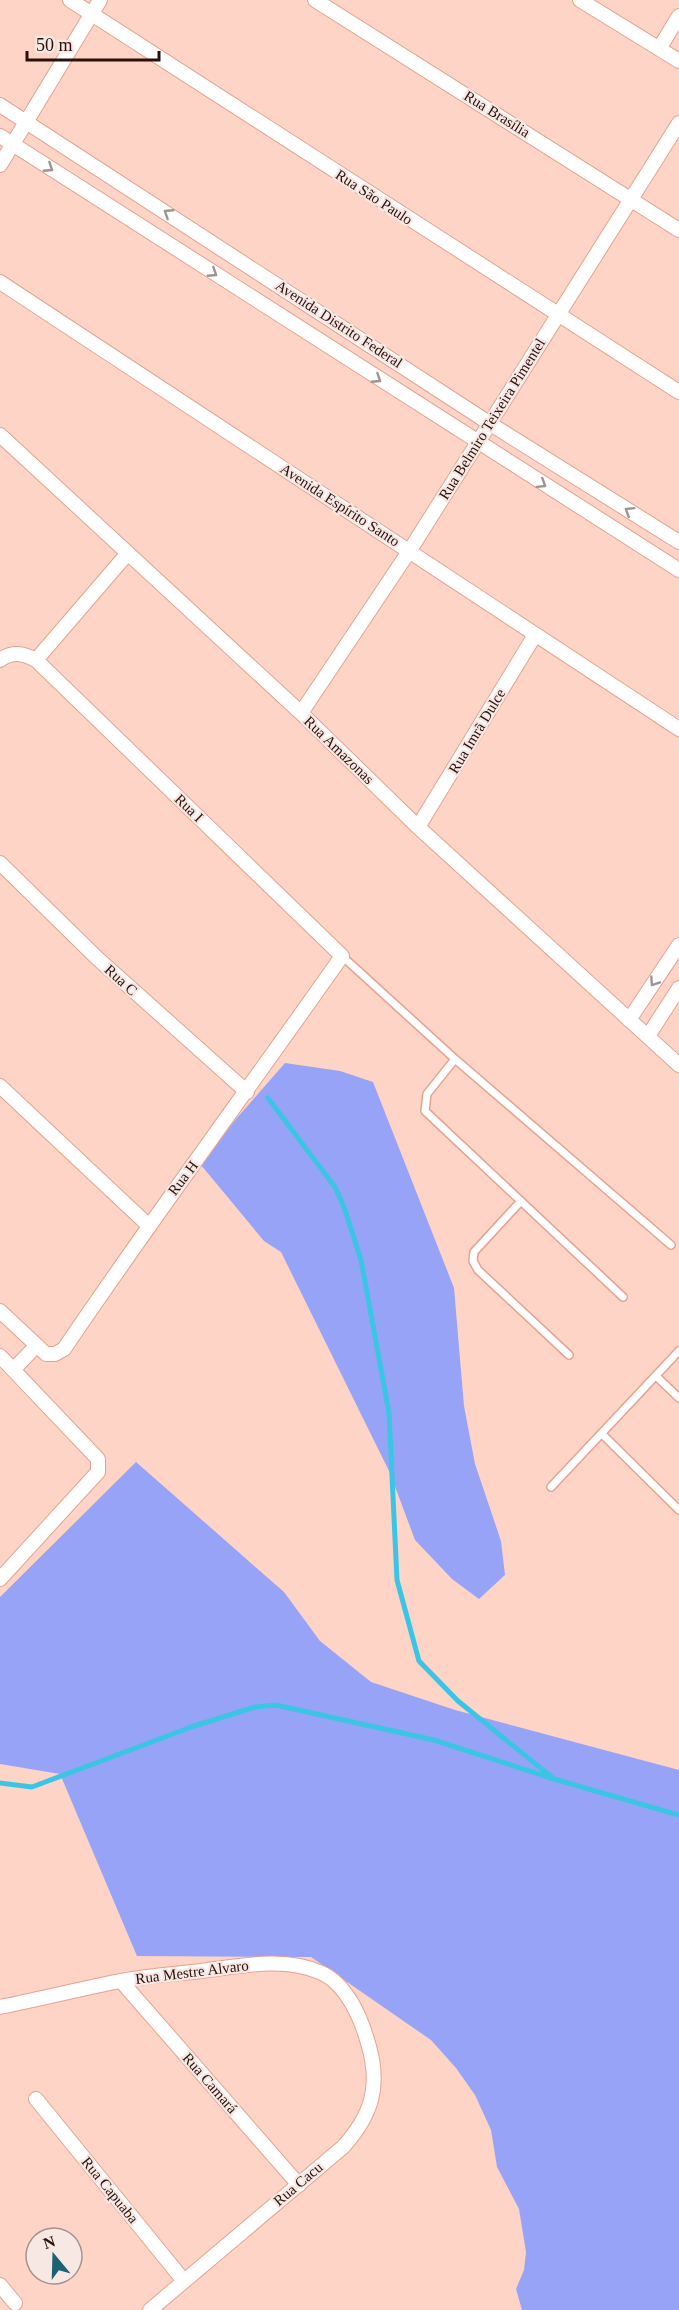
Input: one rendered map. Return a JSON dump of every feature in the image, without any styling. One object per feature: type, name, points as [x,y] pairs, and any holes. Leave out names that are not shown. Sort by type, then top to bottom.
[{"type":"street","name":"Rua São Paulo","points":[[70,0],[679,393]]},
{"type":"street","points":[[0,165],[100,0]]},
{"type":"street","name":"Rua Brasília","points":[[315,0],[679,230]]},
{"type":"street","points":[[580,0],[679,61]]},
{"type":"street","points":[[659,49],[679,16]]},
{"type":"street","name":"Avenida Distrito Federal","points":[[0,105],[489,423],[679,542]]},
{"type":"street","name":"Rua Belmiro Teixeira Pimentel","points":[[301,713],[410,550],[679,123]]},
{"type":"street","name":"Avenida Distrito Federal","points":[[0,136],[679,570]]},
{"type":"street","name":"Avenida Espírito Santo","points":[[0,282],[679,729]]},
{"type":"street","name":"Rua Amazonas","points":[[0,435],[301,713],[418,827],[679,1065]]},
{"type":"street","points":[[0,660],[5,656],[22,654],[36,660],[128,553]]},
{"type":"street","name":"Rua Imrã Dulce","points":[[418,827],[535,635]]},
{"type":"street","name":"Rua I","points":[[36,660],[342,956]]},
{"type":"street","name":"Rua C","points":[[0,863],[97,958],[247,1092]]},
{"type":"street","points":[[629,1020],[679,945]]},
{"type":"street","name":"Rua H","points":[[36,1346],[50,1354],[64,1349],[148,1225],[247,1092],[342,956]]},
{"type":"street","points":[[648,1036],[679,988]]},
{"type":"street","points":[[0,1086],[148,1225]]},
{"type":"street","points":[[0,1311],[36,1346],[4,1362],[98,1459],[99,1468],[0,1579]]},
{"type":"street","name":"Rua Mestre Alvaro","points":[[0,2007],[121,1981],[250,1965],[302,1967],[324,1974],[346,1994],[362,2021]]},
{"type":"street","name":"Rua Camará","points":[[121,1981],[299,2185]]},
{"type":"street","name":"Rua Cacu","points":[[150,2310],[343,2147],[367,2117],[372,2099],[372,2083],[370,2049],[362,2021]]},
{"type":"street","name":"Rua Capuaba","points":[[36,2099],[184,2281]]},
{"type":"street","points":[[0,2285],[15,2303]]},
{"type":"lane","points":[[342,956],[454,1059],[671,1245]]},
{"type":"lane","points":[[454,1059],[427,1094],[425,1111],[623,1297]]},
{"type":"lane","points":[[520,1201],[474,1252],[472,1261],[478,1270],[568,1355]]},
{"type":"lane","points":[[551,1488],[679,1351]]},
{"type":"lane","points":[[657,1377],[679,1398]]},
{"type":"lane","points":[[602,1434],[679,1510]]},
{"type":"shaded area","points":[[285,1063],[340,1071],[373,1082],[454,1288],[464,1406],[475,1464],[501,1541],[505,1575],[479,1599],[452,1579],[415,1540],[390,1473],[281,1252],[264,1241],[201,1165],[236,1119]]},
{"type":"shaded area","points":[[136,1462],[284,1592],[320,1641],[371,1682],[455,1710],[679,1770],[679,2310],[522,2310],[516,2289],[524,2270],[526,2252],[519,2209],[497,2167],[491,2130],[475,2095],[456,2068],[431,2040],[311,1957],[137,1956],[60,1774],[0,1764],[0,1597]]},
{"type":"waterway","points":[[268,1098],[335,1187],[361,1260],[389,1413],[397,1580],[419,1661],[458,1701],[554,1779]]},
{"type":"waterway","points":[[0,1783],[32,1787],[191,1727],[255,1707],[276,1705],[434,1740],[554,1779],[679,1815]]}]
